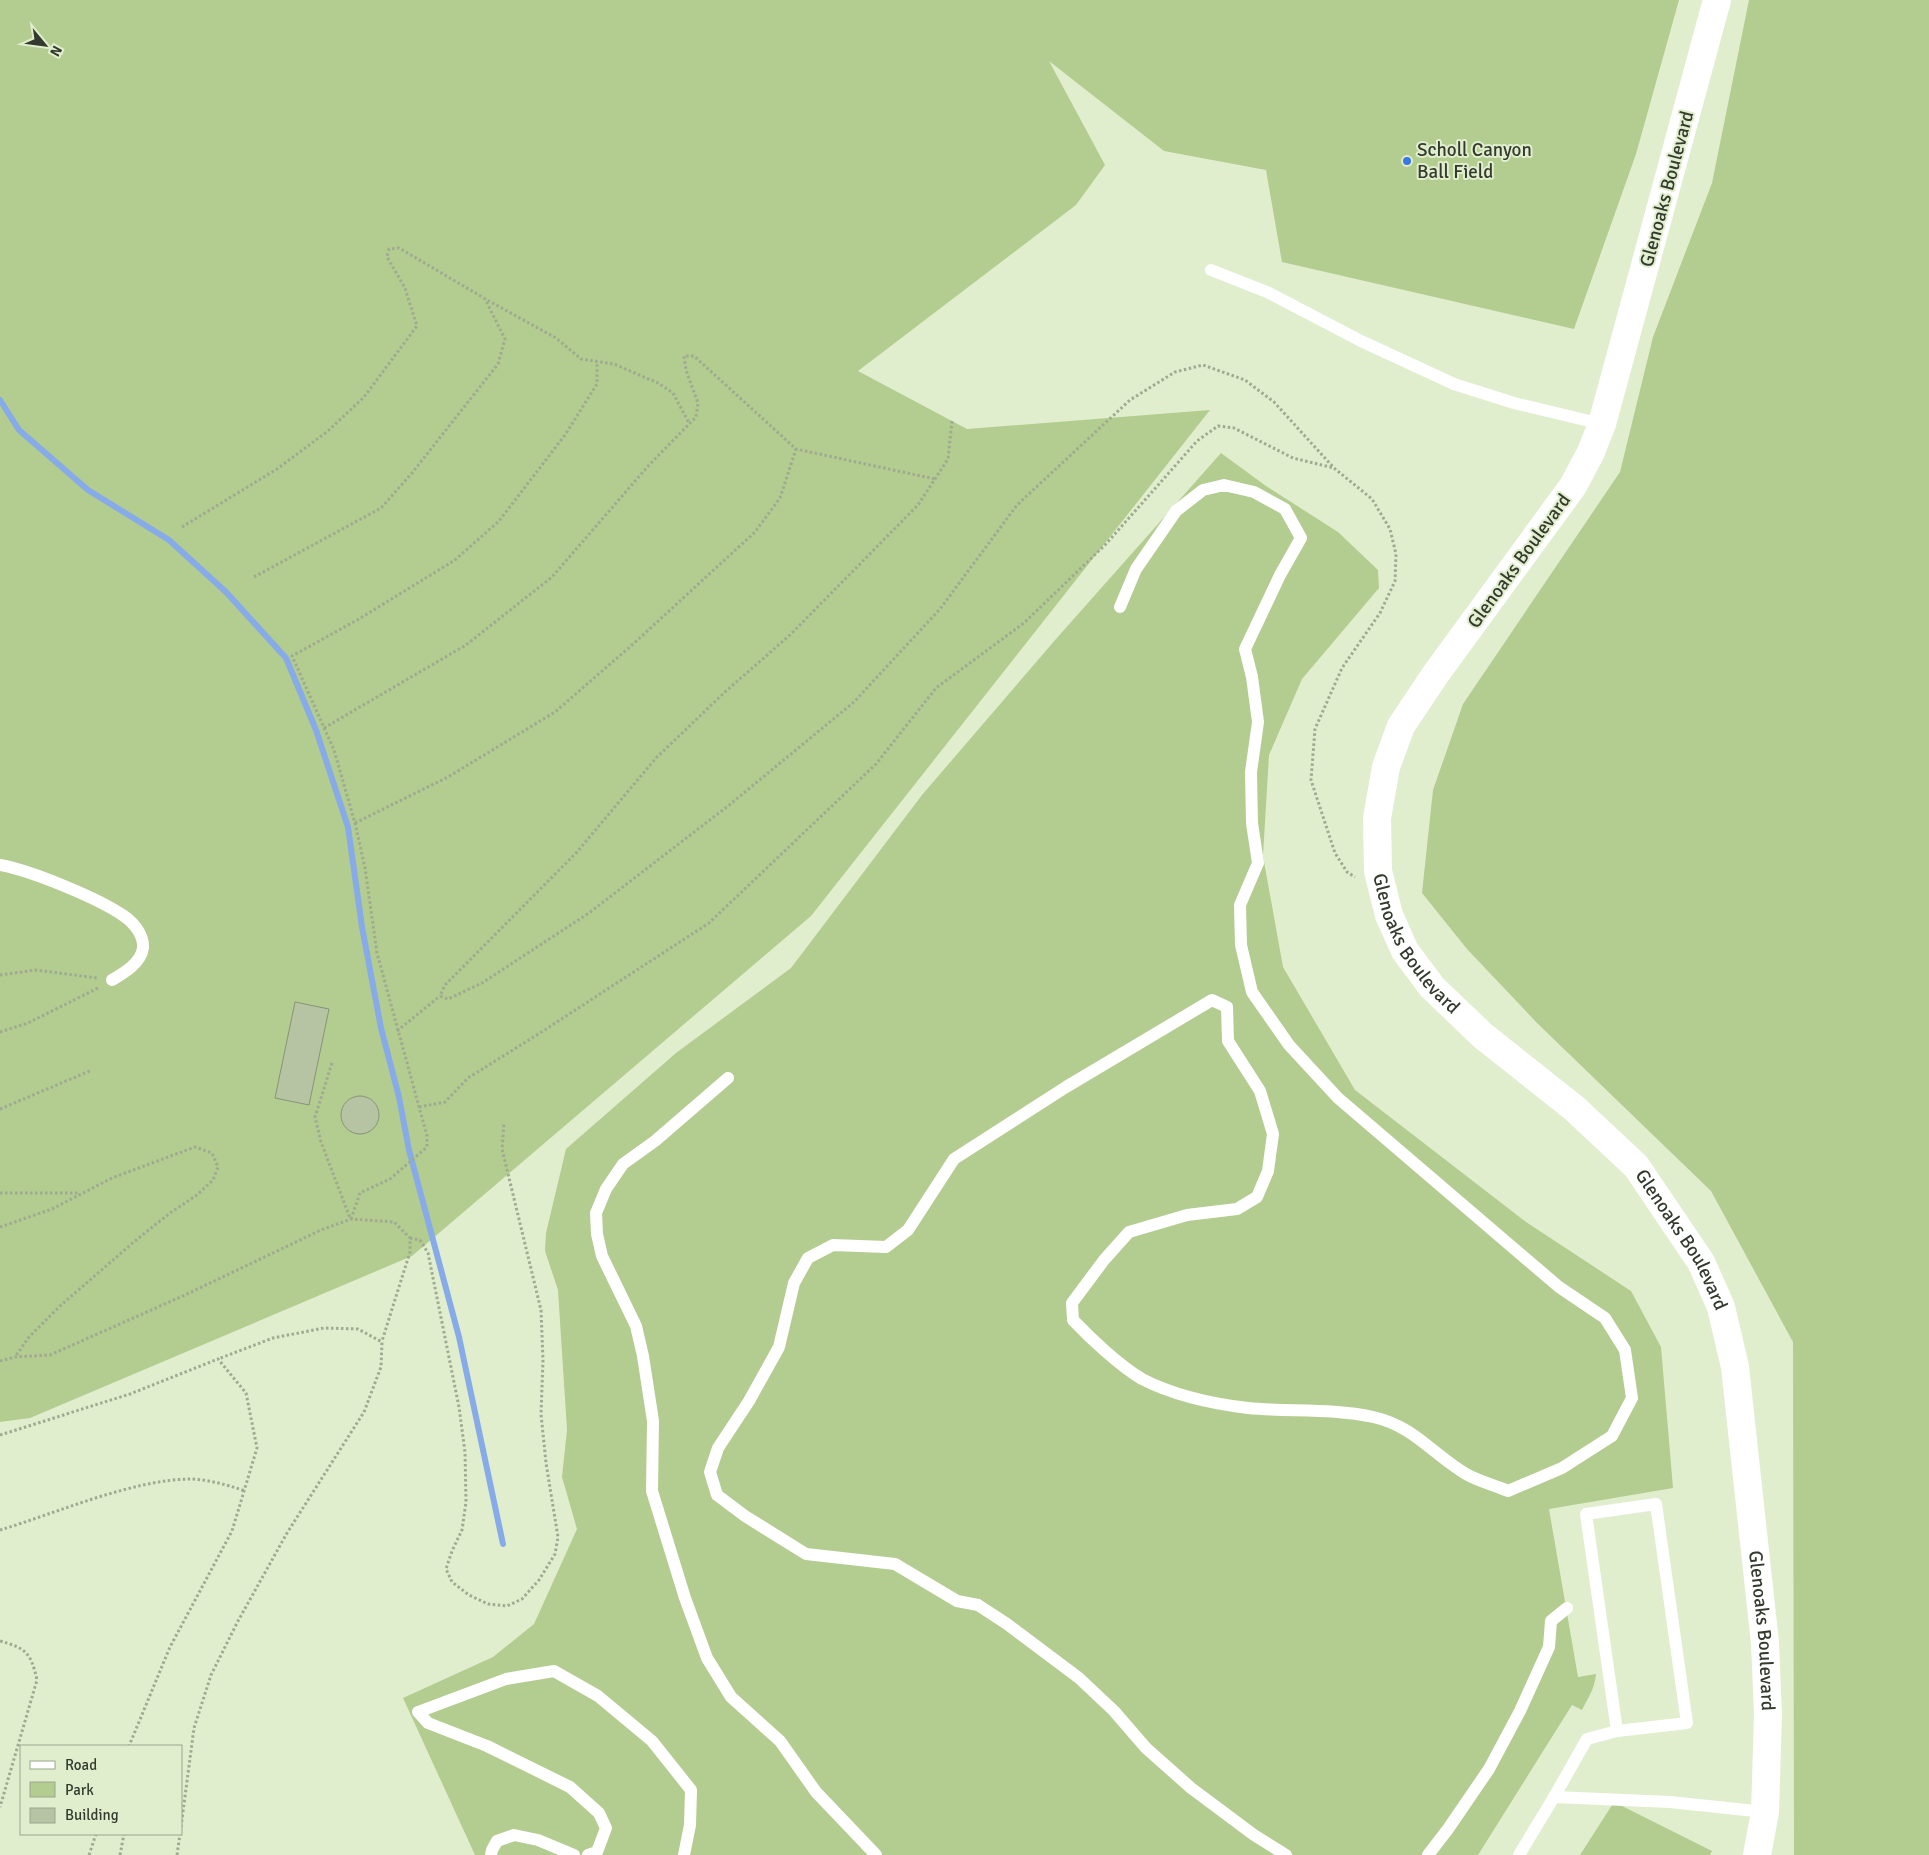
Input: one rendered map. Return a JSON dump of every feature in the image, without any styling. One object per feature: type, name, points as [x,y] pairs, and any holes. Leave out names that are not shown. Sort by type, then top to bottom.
[{"type":"street","name":"Glenoaks Boulevard","points":[[1717,0],[1602,424],[1591,452],[1573,486],[1435,675],[1401,726],[1386,767],[1377,818],[1378,871],[1389,915],[1405,951],[1432,987],[1482,1035],[1574,1108],[1636,1166],[1701,1262],[1721,1307],[1736,1367],[1765,1643],[1768,1714],[1765,1812],[1758,1855]]},
{"type":"lane","points":[[1211,270],[1267,292],[1361,341],[1454,384],[1514,403],[1602,424]]},
{"type":"lane","points":[[1120,607],[1136,569],[1176,511],[1203,490],[1224,485],[1254,492],[1285,509],[1301,538],[1280,575],[1245,649],[1252,677],[1258,722],[1251,772],[1252,823],[1258,863],[1240,904],[1241,945],[1252,992],[1290,1045],[1338,1098],[1559,1287],[1605,1318],[1625,1350],[1632,1398],[1612,1436],[1562,1468],[1508,1491],[1466,1474],[1408,1430],[1373,1417],[1307,1409],[1248,1408],[1182,1395],[1142,1378],[1106,1351],[1085,1332],[1073,1320],[1072,1302],[1104,1260],[1129,1232],[1187,1215],[1237,1209],[1257,1198],[1268,1170],[1273,1134],[1260,1091],[1228,1041],[1227,1008],[1212,1000],[1066,1086],[954,1159],[908,1230],[886,1247],[833,1245],[808,1258],[794,1283],[779,1347],[749,1401],[718,1448],[710,1472],[717,1495],[745,1516],[806,1554],[895,1564],[957,1600],[978,1605],[1007,1624],[1079,1678],[1114,1711],[1146,1748],[1191,1788],[1254,1835],[1286,1855]]},
{"type":"lane","points":[[0,865],[48,880],[96,901],[125,917],[141,934],[143,949],[133,966],[112,980]]},
{"type":"lane","points":[[728,1078],[655,1141],[623,1164],[606,1189],[596,1213],[596,1234],[602,1256],[636,1326],[643,1356],[653,1421],[652,1491],[685,1598],[707,1658],[731,1697],[780,1741],[816,1792],[876,1855]]},
{"type":"lane","points":[[1519,1855],[1587,1739],[1617,1731],[1687,1723],[1656,1504],[1586,1514],[1617,1731]]},
{"type":"lane","points":[[1428,1855],[1490,1769],[1520,1711],[1549,1647],[1551,1621],[1566,1608]]},
{"type":"lane","points":[[588,1855],[596,1852],[606,1828],[599,1813],[570,1787],[487,1746],[428,1723],[418,1712],[506,1680],[554,1671],[598,1696],[652,1741],[691,1790],[690,1825],[684,1855]]},
{"type":"lane","points":[[1554,1797],[1670,1802],[1765,1812]]},
{"type":"lane","points":[[492,1855],[492,1850],[497,1841],[514,1835],[538,1840],[574,1855]]},
{"type":"path","points":[[182,527],[277,469],[328,431],[364,397],[417,326],[405,288],[387,257],[389,249],[399,248],[556,338],[581,359],[614,364],[658,383],[673,393],[690,423]]},
{"type":"path","points":[[254,577],[381,508],[412,474],[498,364],[505,339],[485,299]]},
{"type":"path","points":[[324,728],[466,645],[552,577],[649,465],[696,417],[698,403],[686,370],[684,356],[694,356],[796,449],[935,479]]},
{"type":"path","points":[[350,1219],[360,1194],[390,1179],[427,1147],[427,1136],[377,953],[365,868],[355,823],[334,750],[292,656],[359,619],[455,560],[499,521],[566,435],[593,392],[597,384],[597,362]]},
{"type":"path","points":[[440,996],[448,999],[482,983],[589,913],[728,806],[854,702],[940,609],[1017,505],[1130,400],[1175,372],[1203,365],[1245,380],[1274,402],[1334,468],[1372,499],[1390,529],[1396,554],[1395,581],[1380,613],[1342,668],[1315,729],[1311,780],[1335,852],[1347,872],[1384,894]]},
{"type":"path","points":[[397,1031],[440,996],[445,986],[577,852],[656,758],[725,692],[798,628],[918,505],[948,459],[952,421]]},
{"type":"path","points":[[419,1107],[445,1102],[468,1078],[709,923],[876,764],[936,688],[1024,624],[1106,544],[1196,441],[1218,426],[1234,428],[1293,458],[1334,468]]},
{"type":"path","points":[[355,823],[448,777],[555,712],[755,532],[780,498],[796,449]]},
{"type":"path","points":[[0,975],[36,970],[112,980]]},
{"type":"path","points":[[0,1032],[28,1023],[112,980]]},
{"type":"path","points":[[332,1062],[315,1117],[321,1142],[350,1219]]},
{"type":"path","points":[[0,1109],[92,1070]]},
{"type":"path","points":[[0,1361],[15,1357],[50,1355],[185,1296],[321,1230],[350,1219],[394,1222],[410,1238],[420,1240],[428,1253],[459,1407],[465,1452],[466,1502],[462,1530],[446,1569],[452,1582],[469,1595],[488,1604],[507,1606],[522,1599],[539,1580],[555,1554],[558,1537],[546,1463],[542,1414],[543,1360],[541,1310],[502,1149],[504,1123]]},
{"type":"path","points":[[0,1227],[52,1209],[112,1178],[195,1147],[212,1153],[218,1166],[213,1180],[197,1195],[135,1241],[60,1306],[29,1337],[15,1357]]},
{"type":"path","points":[[0,1193],[81,1193]]},
{"type":"path","points":[[182,1819],[194,1728],[211,1675],[238,1621],[287,1533],[364,1412],[381,1367],[382,1342],[410,1252],[410,1238]]},
{"type":"path","points":[[0,1435],[130,1394],[273,1338],[324,1328],[358,1329],[382,1342]]},
{"type":"path","points":[[129,1745],[170,1647],[232,1531],[258,1448],[246,1392],[218,1359]]},
{"type":"path","points":[[0,1530],[112,1494],[158,1482],[193,1480],[223,1484],[244,1491]]},
{"type":"path","points":[[0,1641],[19,1646],[33,1660],[37,1680],[0,1808]]},
{"type":"path","points":[[89,1855],[96,1835]]},
{"type":"path","points":[[120,1855],[124,1835]]},
{"type":"path","points":[[177,1855],[180,1835]]},
{"type":"green space","points":[[0,0],[1679,0],[1636,154],[1574,329],[1282,262],[1266,170],[1164,151],[1049,61],[1105,165],[1076,205],[858,371],[967,429],[1210,410],[811,916],[412,1256],[30,1418],[0,1422]]},
{"type":"green space","points":[[1749,0],[1929,0],[1929,1855],[1794,1855],[1793,1342],[1711,1191],[1537,1023],[1467,949],[1422,893],[1433,790],[1463,704],[1620,472],[1653,337],[1712,183]]},
{"type":"green space","points":[[1221,453],[1266,486],[1338,532],[1378,570],[1379,588],[1302,679],[1269,755],[1263,856],[1283,967],[1355,1090],[1526,1222],[1631,1291],[1661,1347],[1673,1488],[1549,1509],[1578,1677],[1596,1674],[1593,1688],[1582,1710],[1572,1705],[1478,1855],[475,1855],[403,1698],[493,1657],[534,1624],[577,1529],[562,1477],[567,1430],[558,1290],[545,1251],[546,1233],[566,1149],[676,1053],[791,968],[922,795],[1056,639]]},
{"type":"green space","points":[[1614,1802],[1712,1851],[1710,1855],[1580,1855]]},
{"type":"building","points":[[295,1002],[329,1009],[309,1105],[275,1098]]},
{"type":"building","points":[[360,1096],[374,1101],[379,1115],[374,1129],[360,1134],[346,1129],[341,1115],[346,1101]]},
{"type":"waterway","points":[[0,400],[19,430],[88,490],[169,540],[226,592],[286,658],[316,730],[348,827],[362,927],[381,1028],[399,1097],[409,1150],[459,1337],[503,1544]]},
{"type":"place","name":"Scholl Canyon Ball Field","points":[[1407,161]]}]
